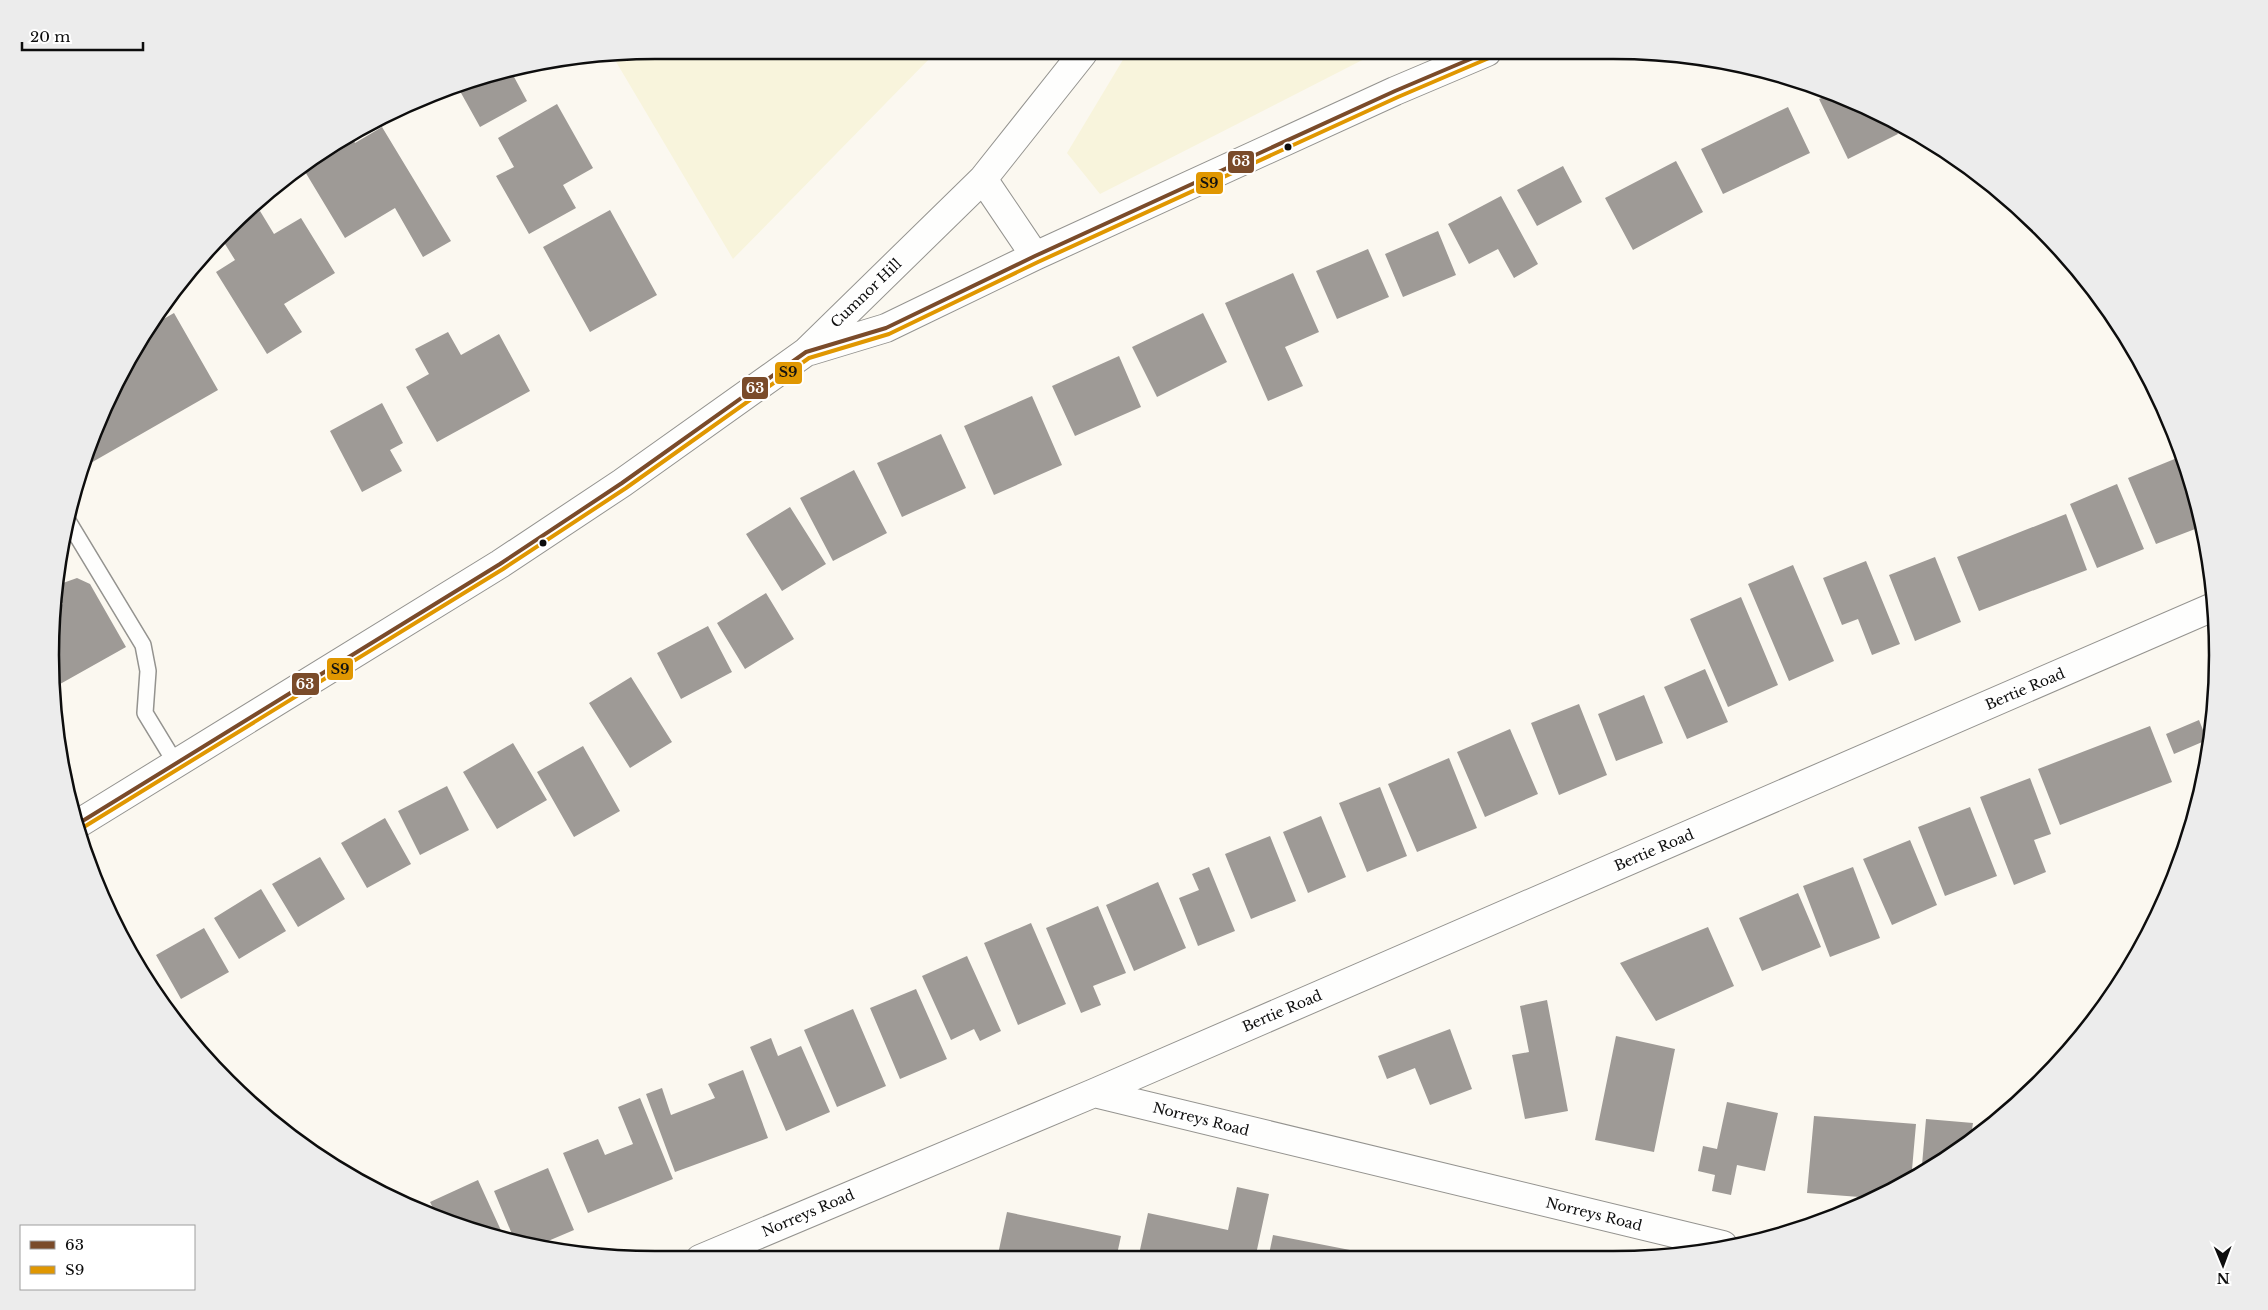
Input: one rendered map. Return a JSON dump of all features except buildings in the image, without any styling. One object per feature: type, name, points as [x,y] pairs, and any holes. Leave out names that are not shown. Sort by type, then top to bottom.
[{"type":"street","name":"Cumnor Hill","points":[[82,821],[500,564],[622,483],[806,352],[983,179],[1078,59]]},
{"type":"street","points":[[806,352],[886,328],[1035,256],[1395,91],[1470,59]]},
{"type":"street","points":[[983,179],[1035,256]]},
{"type":"street","name":"Bertie Road","points":[[1094,1093],[2207,609]]},
{"type":"street","name":"Norreys Road","points":[[719,1251],[1094,1093],[1713,1243]]},
{"type":"lane","points":[[73,528],[143,645],[148,671],[145,713],[176,764]]},
{"type":"shaded area","points":[[929,59],[733,259],[615,60]]},
{"type":"shaded area","points":[[1123,59],[1364,59],[1100,194],[1067,153]]},
{"type":"transit line","name":"63","points":[[82,821],[500,564],[622,483],[806,352],[886,328],[1035,256],[1395,91],[1470,59]]},
{"type":"transit line","name":"S9","points":[[84,827],[503,569],[626,488],[809,358],[889,334],[1038,262],[1398,97],[1487,59]]}]
